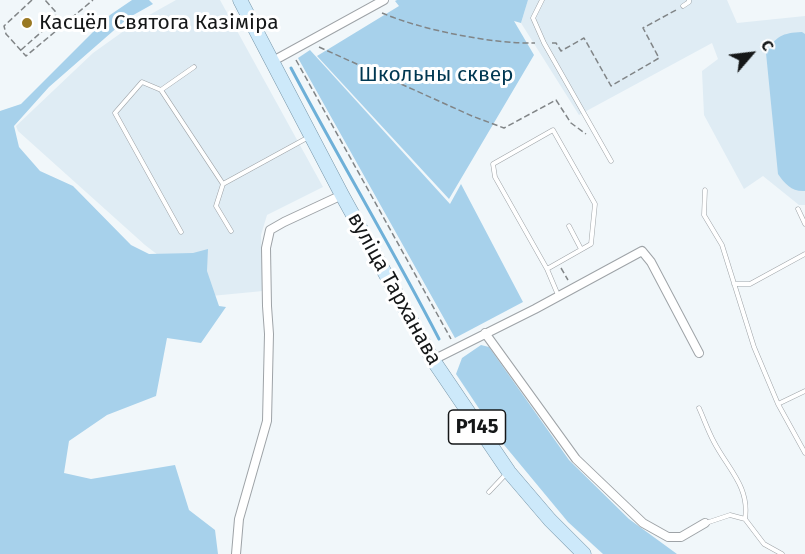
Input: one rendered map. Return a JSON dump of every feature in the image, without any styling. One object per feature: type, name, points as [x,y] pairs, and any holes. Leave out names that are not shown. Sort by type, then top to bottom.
[{"type":"main road","name":"вуліца Тарханава","points":[[240,0],[310,136],[433,360],[509,471],[550,520],[584,554]]},
{"type":"street","points":[[273,61],[384,0]]},
{"type":"street","points":[[236,554],[239,519],[267,421],[269,334],[266,248],[270,230],[342,195]]},
{"type":"street","points":[[433,360],[642,251],[651,262],[699,353]]},
{"type":"street","points":[[485,333],[576,459],[643,523],[668,537],[681,537],[705,523]]},
{"type":"lane","points":[[542,0],[533,18],[544,43],[611,161]]},
{"type":"lane","points":[[683,6],[689,0]]},
{"type":"lane","points":[[160,90],[194,67]]},
{"type":"lane","points":[[181,232],[115,113],[142,82],[160,90],[223,184]]},
{"type":"lane","points":[[547,269],[591,244],[595,204],[553,130],[493,164],[495,177],[547,269],[559,296]]},
{"type":"lane","points":[[231,231],[216,206],[223,184],[310,136]]},
{"type":"lane","points":[[705,190],[704,215],[722,245],[754,346],[778,404],[805,453]]},
{"type":"lane","points":[[798,209],[805,224]]},
{"type":"lane","points":[[569,226],[581,249]]},
{"type":"lane","points":[[734,284],[750,284],[805,254]]},
{"type":"lane","points":[[778,404],[805,391]]},
{"type":"lane","points":[[699,408],[714,442],[740,484],[747,505],[744,519]]},
{"type":"lane","points":[[489,492],[509,471]]},
{"type":"lane","points":[[705,523],[730,515],[744,519],[764,544],[782,554]]},
{"type":"path","points":[[32,0],[4,26],[6,34],[26,56],[93,0]]},
{"type":"path","points":[[20,51],[56,19],[55,11],[45,0]]},
{"type":"path","points":[[50,3],[54,0]]},
{"type":"path","points":[[303,44],[324,48],[472,116],[504,128],[556,100],[571,123],[586,134]]},
{"type":"path","points":[[291,51],[456,348]]},
{"type":"path","points":[[558,262],[572,289]]},
{"type":"shaded area","points":[[176,0],[220,0],[323,187],[267,215],[261,235],[263,291],[211,296],[145,245],[18,131],[16,126],[93,53],[135,23]]},
{"type":"shaded area","points":[[528,0],[727,0],[737,23],[805,16],[805,205],[799,205],[763,176],[744,189],[704,115],[702,71],[718,59],[712,43],[579,115],[521,23]]},
{"type":"green space","points":[[132,0],[149,0],[153,4],[128,18],[49,87],[14,126],[19,147],[40,171],[73,186],[131,245],[149,254],[193,253],[208,249],[207,271],[219,306],[226,307],[201,343],[167,338],[156,396],[107,415],[69,441],[64,473],[91,479],[175,465],[189,510],[215,530],[218,554],[0,554],[0,111],[21,104],[110,15]]},
{"type":"green space","name":"Школьны сквер","points":[[528,0],[521,23],[514,21],[534,55],[449,199],[317,56],[399,6],[395,1]]},
{"type":"green space","points":[[802,32],[805,34],[805,191],[789,187],[778,174],[766,53],[780,36]]},
{"type":"green space","points":[[310,50],[450,204],[461,184],[523,302],[455,338],[298,58]]},
{"type":"green space","points":[[481,345],[489,347],[569,460],[629,519],[677,554],[603,554],[568,522],[500,440],[456,374],[462,358]]},
{"type":"waterway","points":[[291,68],[439,339]]},
{"type":"place","name":"Касцёл Святога Казіміра","points":[[27,23]]}]
